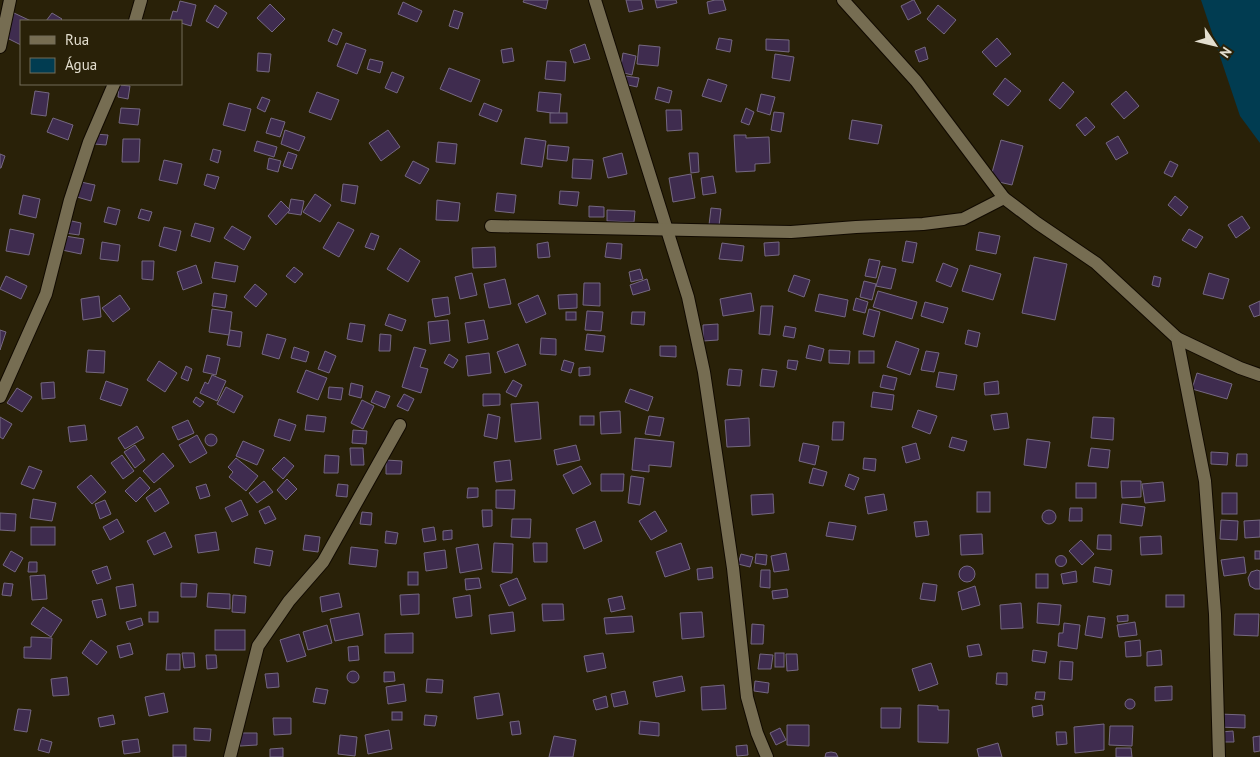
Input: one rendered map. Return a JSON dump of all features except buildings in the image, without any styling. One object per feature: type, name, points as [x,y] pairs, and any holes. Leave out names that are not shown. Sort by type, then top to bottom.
[{"type":"street","points":[[0,47],[10,0]]},
{"type":"street","points":[[135,20],[141,0]]},
{"type":"street","points":[[595,0],[688,297],[702,363],[733,568],[747,697],[766,757]]},
{"type":"street","points":[[843,0],[916,81],[1004,198],[1096,263],[1177,338],[1240,368],[1260,375]]},
{"type":"street","points":[[0,397],[46,294],[70,200],[89,142],[114,85]]},
{"type":"street","points":[[491,226],[791,232],[923,224],[963,219],[1004,198]]},
{"type":"street","points":[[1177,338],[1205,481],[1215,614],[1219,757]]},
{"type":"street","points":[[230,757],[258,646],[289,601],[323,562],[400,425]]},
{"type":"water","points":[[1201,0],[1260,0],[1260,143],[1240,116]]}]
